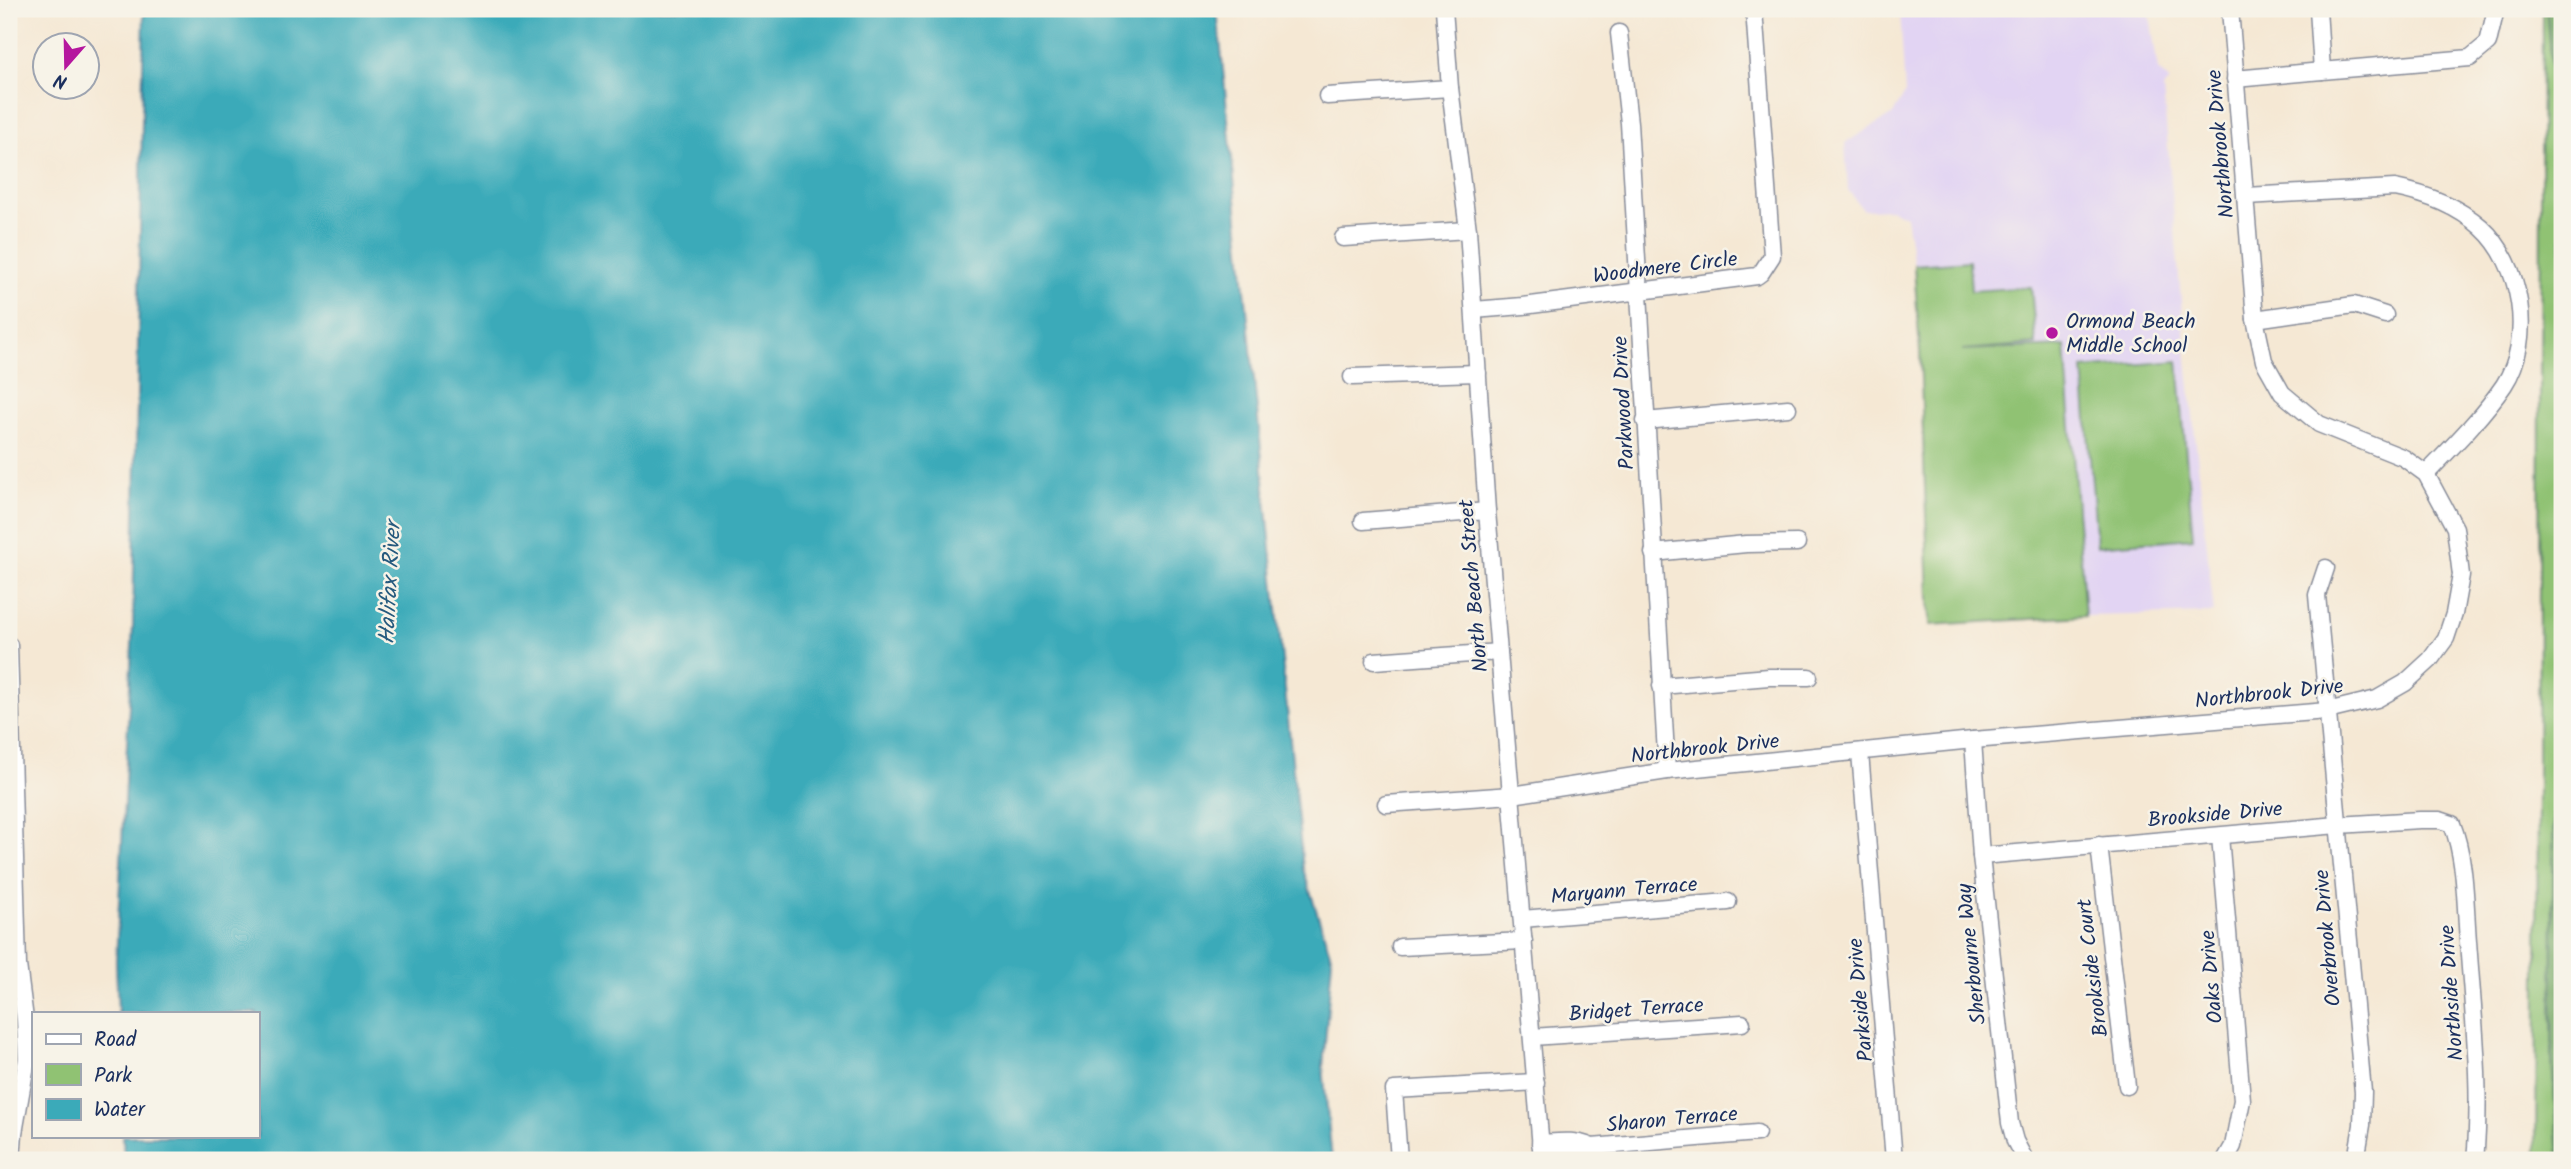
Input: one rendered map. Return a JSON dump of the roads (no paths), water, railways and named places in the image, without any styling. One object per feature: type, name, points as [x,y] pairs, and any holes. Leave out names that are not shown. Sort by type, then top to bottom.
[{"type":"street","name":"North Beach Street","points":[[1444,9],[1450,88],[1468,230],[1487,511],[1541,1153]]},
{"type":"street","name":"Woodmere Circle","points":[[1474,310],[1638,292],[1756,276],[1761,273],[1772,256],[1754,9]]},
{"type":"street","name":"Northbrook Drive","points":[[1386,804],[1512,794],[1667,771],[1973,740],[2327,711],[2377,699],[2405,682],[2430,660],[2446,638],[2454,614],[2461,575],[2455,528],[2426,474],[2404,458],[2319,424],[2282,393],[2264,361],[2255,318],[2230,9]]},
{"type":"street","points":[[2318,9],[2322,71]]},
{"type":"street","points":[[2235,79],[2470,58],[2488,43],[2496,9]]},
{"type":"street","name":"Parkwood Drive","points":[[1619,33],[1629,123],[1667,771]]},
{"type":"street","points":[[1327,96],[1450,88]]},
{"type":"street","points":[[2246,196],[2395,188],[2415,192],[2458,209],[2483,229],[2499,248],[2518,294],[2520,338],[2513,364],[2504,384],[2426,474]]},
{"type":"street","points":[[1343,238],[1468,230]]},
{"type":"street","points":[[2255,318],[2354,305],[2385,315]]},
{"type":"street","points":[[1352,377],[1478,373]]},
{"type":"street","points":[[1645,421],[1788,408]]},
{"type":"street","points":[[1363,521],[1487,511]]},
{"type":"street","points":[[1653,553],[1746,544],[1797,543]]},
{"type":"street","name":"Overbrook Drive","points":[[2326,568],[2317,594],[2363,1092],[2362,1125],[2356,1160]]},
{"type":"street","points":[[9,645],[14,985],[25,1019],[27,1059],[11,1132],[12,1160]]},
{"type":"street","points":[[1374,661],[1499,652]]},
{"type":"street","points":[[1661,686],[1769,677],[1809,677]]},
{"type":"street","name":"Sherbourne Way","points":[[1973,740],[1981,856],[2010,1123],[2015,1141],[2025,1160]]},
{"type":"street","name":"Parkside Drive","points":[[1860,753],[1894,1160]]},
{"type":"street","name":"Brookside Drive","points":[[1981,856],[2338,825],[2420,820],[2440,820],[2452,824]]},
{"type":"street","name":"Northside Drive","points":[[2452,824],[2464,887],[2476,1050],[2478,1123],[2475,1160]]},
{"type":"street","name":"Oaks Drive","points":[[2220,836],[2241,1066],[2241,1114],[2233,1146],[2224,1160]]},
{"type":"street","name":"Brookside Court","points":[[2099,845],[2127,1086]]},
{"type":"street","name":"Maryann Terrace","points":[[1522,919],[1728,902]]},
{"type":"street","points":[[1400,947],[1524,941]]},
{"type":"street","name":"Bridget Terrace","points":[[1532,1037],[1742,1023]]},
{"type":"street","points":[[1399,1160],[1394,1090],[1535,1082]]},
{"type":"street","name":"Sharon Terrace","points":[[1541,1153],[1569,1155],[1592,1147],[1757,1133]]},
{"type":"water","name":"Halifax River","points":[[144,9],[1217,9],[1303,869],[1332,959],[1323,1067],[1332,1160],[124,1160],[123,1138],[259,1138],[259,1012],[118,1012],[116,961],[133,626]]},
{"type":"place","name":"Ormond Beach Middle School","points":[[2052,333]]}]
